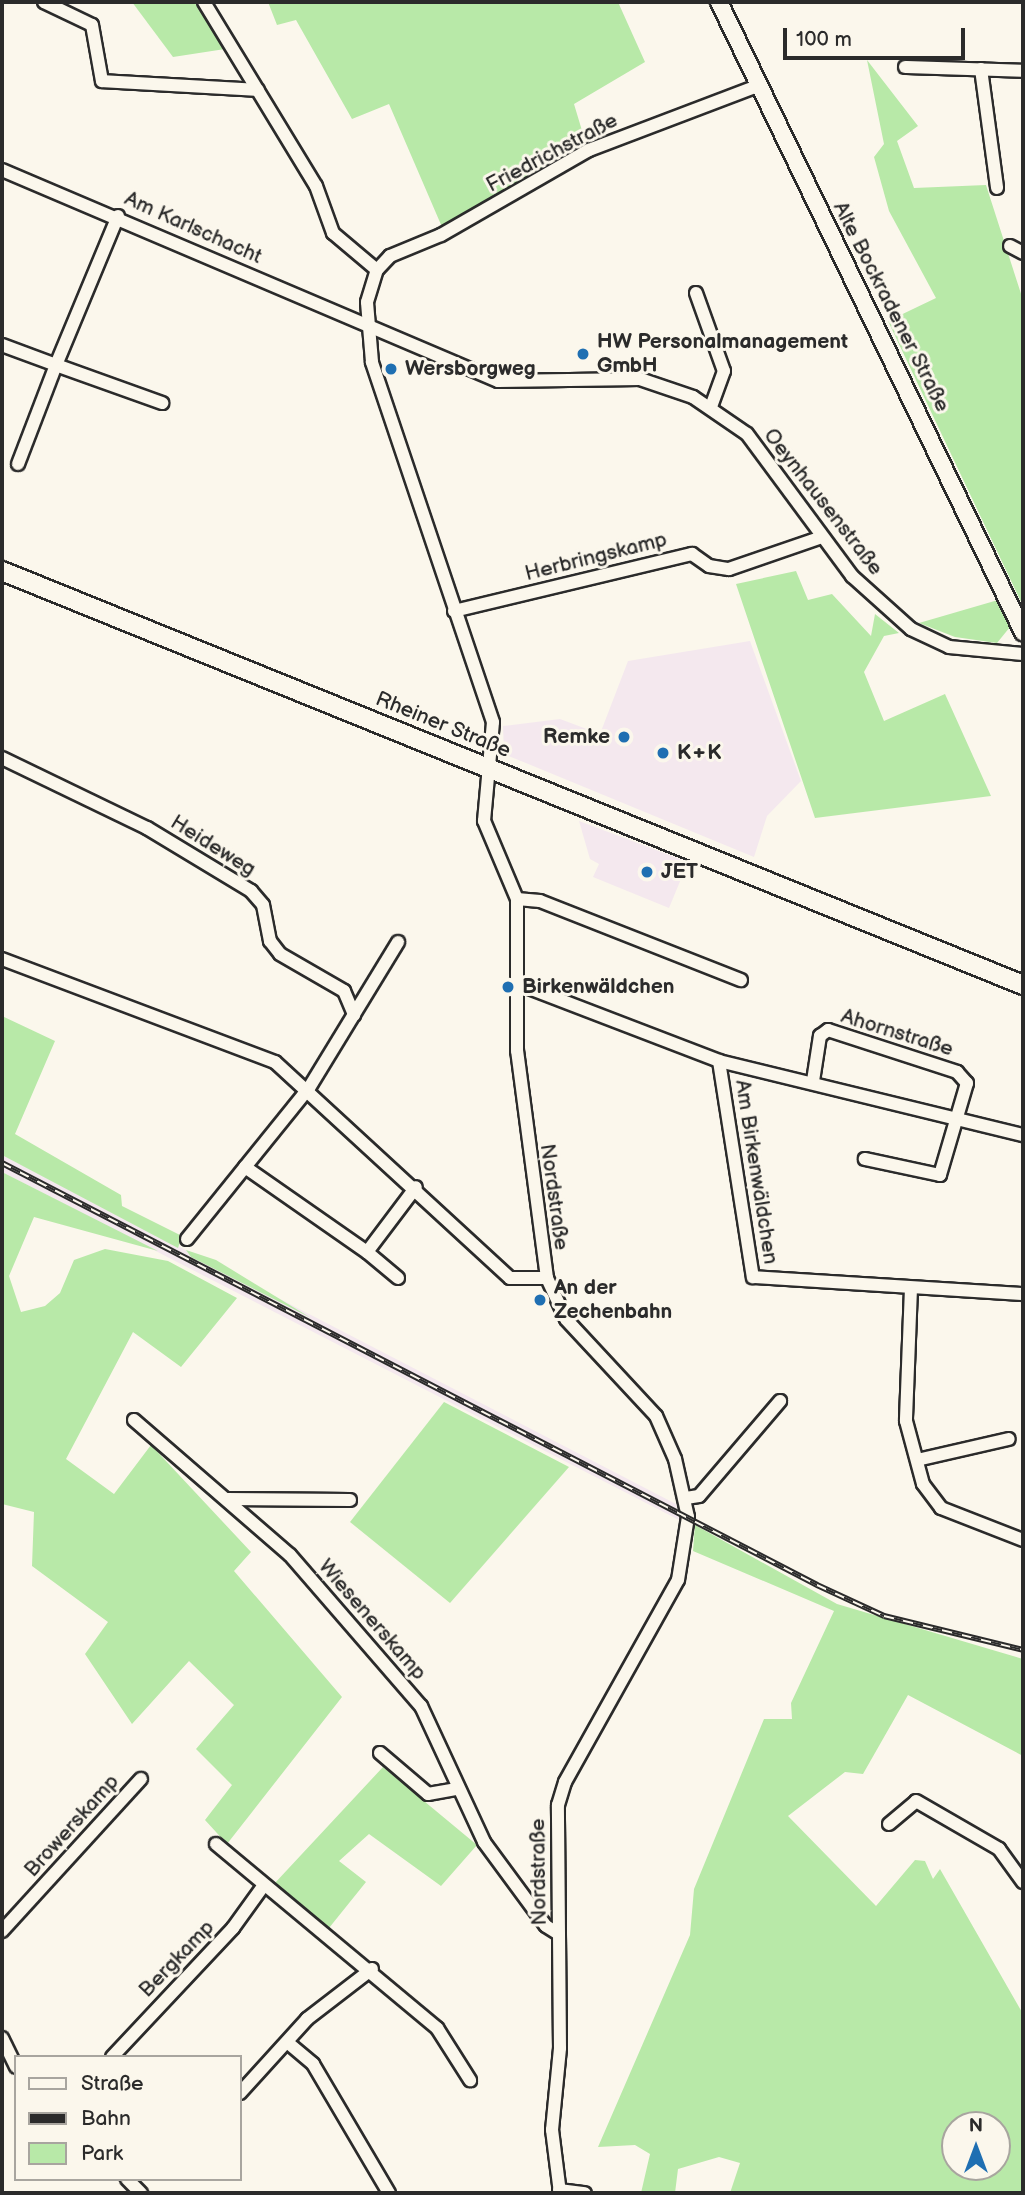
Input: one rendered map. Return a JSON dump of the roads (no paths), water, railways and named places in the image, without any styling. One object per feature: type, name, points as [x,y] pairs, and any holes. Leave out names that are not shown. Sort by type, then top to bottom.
[{"type":"main road","name":"Rheiner Straße","points":[[2,571],[1023,985]]},
{"type":"street","points":[[44,2],[92,25],[102,81],[258,90]]},
{"type":"street","points":[[204,2],[316,186],[333,233],[377,270],[365,327],[454,611],[493,722],[487,767]]},
{"type":"street","name":"Alte Bockradener Straße","points":[[719,2],[755,87],[929,429],[1023,632]]},
{"type":"street","points":[[905,67],[1023,71]]},
{"type":"street","points":[[981,69],[997,188]]},
{"type":"street","name":"Friedrichstraße","points":[[377,270],[390,256],[442,235],[589,150],[755,87]]},
{"type":"street","name":"Am Karlschacht","points":[[2,170],[118,216],[365,327]]},
{"type":"street","points":[[18,464],[118,216]]},
{"type":"street","points":[[1010,246],[1023,253]]},
{"type":"street","points":[[696,293],[724,370],[711,407]]},
{"type":"street","name":"Oeynhausenstraße","points":[[365,327],[498,381],[640,379],[711,407],[747,434],[852,576],[911,629],[949,647],[1023,654]]},
{"type":"street","points":[[2,345],[162,403]]},
{"type":"street","name":"Herbringskamp","points":[[454,611],[692,554],[709,566],[729,569],[822,537]]},
{"type":"street","name":"Heideweg","points":[[2,758],[147,828],[251,891],[263,905],[270,941],[280,954],[344,991],[354,1015]]},
{"type":"street","name":"Nordstraße","points":[[487,767],[484,821],[517,898],[516,983],[524,1121],[547,1278],[566,1320],[656,1416],[686,1497],[678,1580],[565,1782],[554,1831],[559,1934],[552,2141],[560,2192]]},
{"type":"street","points":[[517,898],[540,901],[741,980]]},
{"type":"street","points":[[187,1239],[309,1088],[398,942]]},
{"type":"street","points":[[2,959],[246,1048],[309,1088],[509,1278],[547,1278]]},
{"type":"street","name":"Am Birkenwäldchen","points":[[516,983],[719,1061],[753,1278],[1023,1294]]},
{"type":"street","name":"Ahornstraße","points":[[813,1081],[820,1036],[828,1030],[957,1072],[967,1083],[940,1175],[865,1159]]},
{"type":"street","points":[[719,1061],[813,1081],[1023,1135]]},
{"type":"street","points":[[245,1167],[367,1252],[398,1278]]},
{"type":"street","points":[[367,1252],[416,1187]]},
{"type":"street","points":[[911,1288],[906,1407],[923,1484],[941,1508],[1023,1540]]},
{"type":"street","points":[[686,1497],[699,1496],[780,1401]]},
{"type":"street","name":"Wiesenerskamp","points":[[134,1420],[290,1555],[421,1706],[456,1789],[484,1842],[546,1926],[559,1934]]},
{"type":"street","points":[[917,1460],[1009,1440]]},
{"type":"street","points":[[227,1499],[349,1500]]},
{"type":"street","points":[[380,1753],[428,1794],[456,1789]]},
{"type":"street","name":"Browerskamp","points":[[2,1931],[141,1779]]},
{"type":"street","points":[[889,1824],[916,1801],[999,1849],[1023,1882]]},
{"type":"street","points":[[216,1844],[372,1969],[437,2028],[470,2080]]},
{"type":"street","name":"Bergkamp","points":[[115,2055],[233,1928],[264,1885]]},
{"type":"street","points":[[242,2090],[287,2042],[372,1969]]},
{"type":"street","points":[[2,2038],[9,2065]]},
{"type":"street","points":[[287,2042],[313,2064],[388,2193]]},
{"type":"street","points":[[560,2192],[585,2193]]},
{"type":"railway","points":[[2,1163],[817,1585],[884,1616],[1023,1650]]},
{"type":"place","name":"HW Personalmanagement GmbH","points":[[583,354]]},
{"type":"place","name":"Wersborgweg","points":[[391,369]]},
{"type":"place","name":"Remke","points":[[624,737]]},
{"type":"place","name":"K+K","points":[[663,753]]},
{"type":"place","name":"JET","points":[[647,872]]},
{"type":"place","name":"Birkenwäldchen","points":[[508,987]]},
{"type":"place","name":"An der Zechenbahn","points":[[540,1300]]}]
